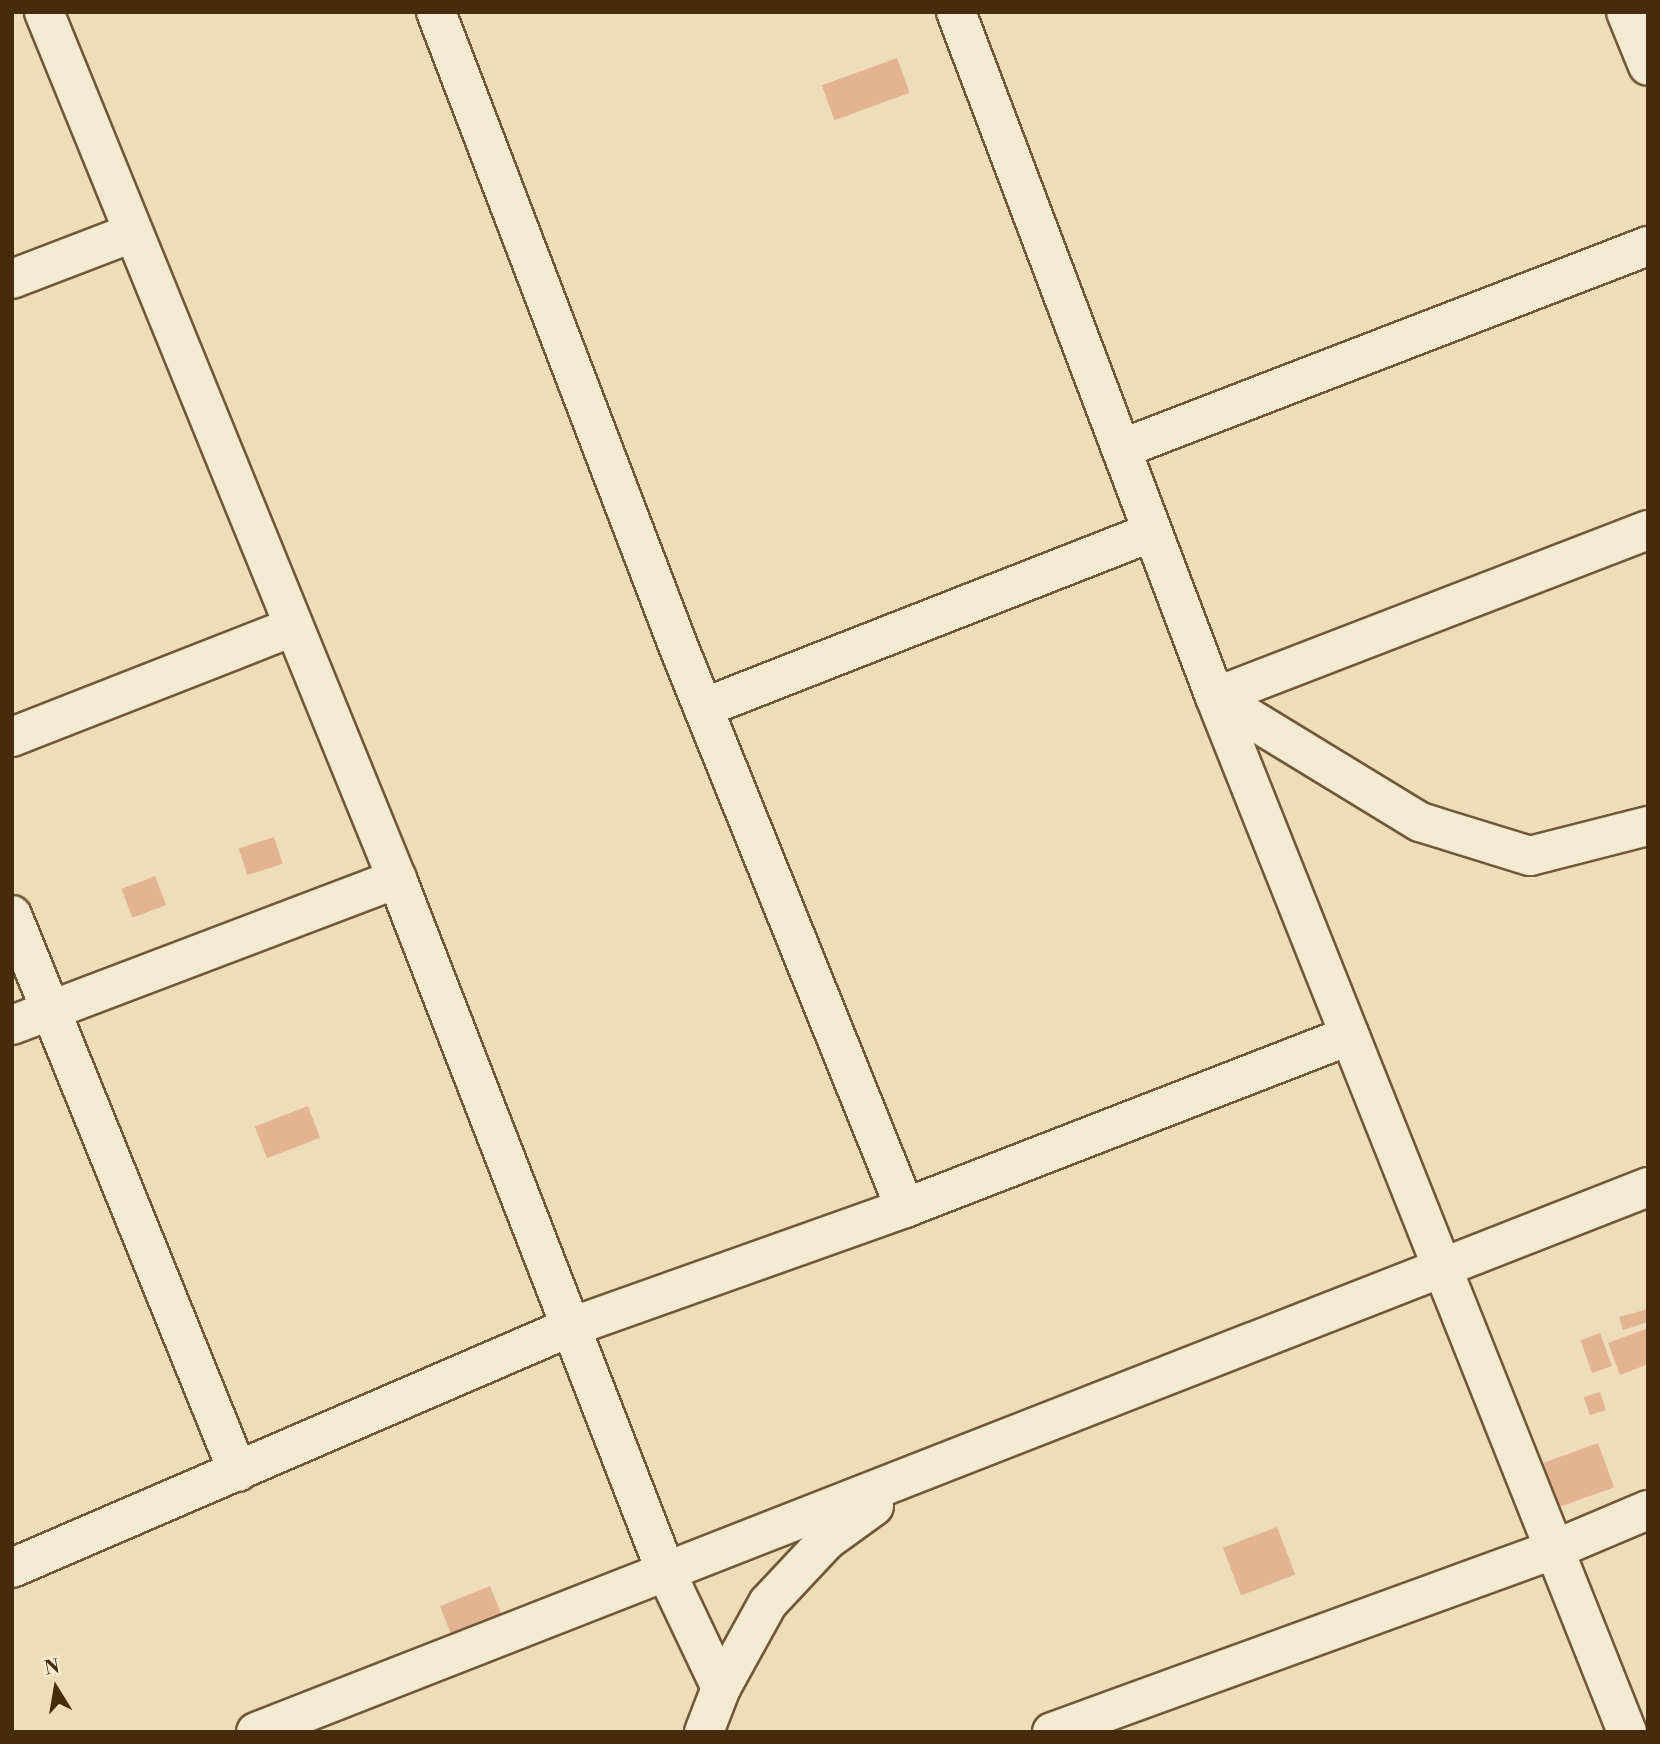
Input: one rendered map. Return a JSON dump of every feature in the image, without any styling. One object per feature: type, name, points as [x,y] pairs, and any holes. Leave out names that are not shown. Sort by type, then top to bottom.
[{"type":"street","points":[[44,12],[292,627],[397,878],[568,1328],[666,1572],[721,1688]]},
{"type":"street","points":[[436,12],[703,708],[905,1208]]},
{"type":"street","points":[[956,12],[1215,697],[1558,1548],[1627,1732]]},
{"type":"street","points":[[1626,12],[1648,66]]},
{"type":"street","points":[[12,279],[132,233]]},
{"type":"street","points":[[1121,449],[1648,246]]},
{"type":"street","points":[[1215,697],[1648,530]]},
{"type":"street","points":[[703,708],[1152,533]]},
{"type":"street","points":[[12,737],[292,627]]},
{"type":"street","points":[[1215,697],[1420,822],[1530,856],[1648,826]]},
{"type":"street","points":[[12,1025],[397,878]]},
{"type":"street","points":[[12,915],[238,1472]]},
{"type":"street","points":[[12,1568],[568,1328],[905,1208],[1350,1035]]},
{"type":"street","points":[[256,1732],[1444,1270],[1648,1187]]},
{"type":"street","points":[[704,1732],[721,1688],[777,1594],[827,1540],[914,1476]]},
{"type":"street","points":[[1052,1732],[1558,1548],[1648,1510]]},
{"type":"building","points":[[897,58],[910,93],[834,120],[822,85]]},
{"type":"building","points":[[274,837],[283,864],[247,875],[239,848]]},
{"type":"building","points":[[155,876],[166,905],[133,918],[121,889]]},
{"type":"building","points":[[308,1106],[320,1138],[267,1158],[255,1126]]},
{"type":"building","points":[[1648,1309],[1648,1322],[1623,1330],[1619,1317]]},
{"type":"building","points":[[1648,1328],[1648,1364],[1620,1375],[1608,1343]]},
{"type":"building","points":[[1600,1333],[1612,1366],[1592,1373],[1580,1340]]},
{"type":"building","points":[[1600,1392],[1606,1410],[1590,1415],[1584,1397]]},
{"type":"building","points":[[1598,1443],[1614,1487],[1560,1507],[1543,1463]]},
{"type":"building","points":[[1277,1527],[1295,1575],[1241,1595],[1223,1548]]},
{"type":"building","points":[[490,1586],[503,1618],[453,1639],[440,1606]]}]
